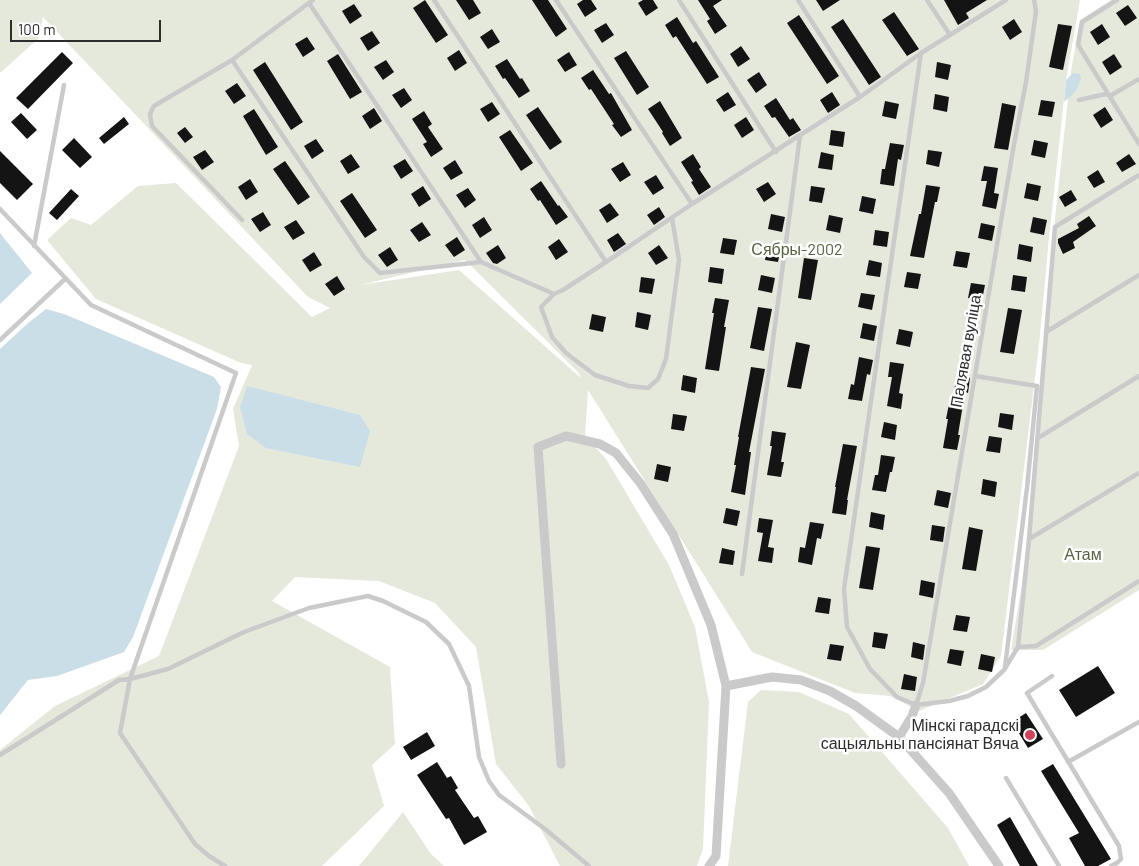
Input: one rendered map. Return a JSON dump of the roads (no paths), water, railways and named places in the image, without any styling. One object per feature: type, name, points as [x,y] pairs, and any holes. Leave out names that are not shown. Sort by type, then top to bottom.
[{"type":"street","points":[[560,764],[538,447],[566,436],[600,444],[616,453],[641,484],[673,534],[711,625],[726,686],[716,856],[709,866]]},
{"type":"street","points":[[726,686],[772,677],[801,680],[830,691],[856,706],[899,737],[949,793],[999,866]]},
{"type":"street","points":[[899,737],[912,716],[916,705]]},
{"type":"lane","points":[[434,0],[606,262]]},
{"type":"lane","points":[[556,0],[692,204]]},
{"type":"lane","points":[[679,0],[776,152]]},
{"type":"lane","points":[[798,0],[860,97]]},
{"type":"lane","points":[[927,0],[950,35]]},
{"type":"lane","points":[[672,218],[679,260],[666,358],[658,379],[648,388],[629,386],[595,375],[566,353],[552,337],[541,307],[554,294],[606,262],[692,204],[776,152],[860,97],[921,53],[1006,0]]},
{"type":"lane","name":"Палявая вуліца","points":[[916,705],[923,684],[1012,150],[1026,82],[1036,11],[1034,0]]},
{"type":"lane","points":[[1117,0],[1082,22],[1078,45],[1139,144]]},
{"type":"lane","points":[[242,220],[152,126],[150,114],[154,106],[232,60],[311,1],[481,262]]},
{"type":"lane","points":[[921,53],[844,589],[846,627],[870,670],[897,697],[916,705],[968,696],[986,687],[1004,670],[1018,647],[1038,438],[1055,227],[1139,174]]},
{"type":"lane","points":[[232,60],[364,257],[380,273],[481,262],[554,294]]},
{"type":"lane","points":[[1079,100],[1106,94],[1110,96],[1139,79]]},
{"type":"lane","points":[[34,246],[64,85]]},
{"type":"lane","points":[[742,574],[800,136]]},
{"type":"lane","points":[[0,209],[91,305],[236,373],[130,680],[120,732],[195,844],[209,856],[226,866]]},
{"type":"lane","points":[[1046,332],[1139,275]]},
{"type":"lane","points":[[0,340],[65,279]]},
{"type":"lane","points":[[974,376],[1037,386],[1027,488],[1004,670]]},
{"type":"lane","points":[[1038,438],[1139,376]]},
{"type":"lane","points":[[1029,540],[1139,473]]},
{"type":"lane","points":[[1018,647],[1036,646],[1139,581]]},
{"type":"lane","points":[[0,755],[118,680],[130,680],[168,670],[244,632],[308,608],[368,596],[383,601],[426,622],[449,644],[469,686],[479,757],[489,781],[499,795],[543,827],[590,866]]},
{"type":"lane","points":[[1052,676],[1027,693],[1119,846],[1120,858],[1118,864],[1111,866]]},
{"type":"lane","points":[[1068,762],[1139,722]]},
{"type":"lane","points":[[1006,778],[1058,866]]},
{"type":"water","points":[[1073,73],[1080,74],[1081,79],[1076,91],[1064,102],[1066,80]]},
{"type":"water","points":[[0,233],[32,273],[0,304]]},
{"type":"water","points":[[46,309],[64,314],[214,377],[221,387],[217,409],[133,637],[124,652],[57,676],[28,680],[0,715],[0,349]]},
{"type":"water","points":[[247,386],[360,415],[370,431],[360,467],[266,448],[247,434],[240,407]]},
{"type":"place","name":"Мінскі гарадскі сацыяльны пансіянат Вяча","points":[[1030,735]]},
{"type":"park label","name":"Сябры-2002","points":[[797,250]]},
{"type":"park label","name":"Атам","points":[[1083,555]]}]
